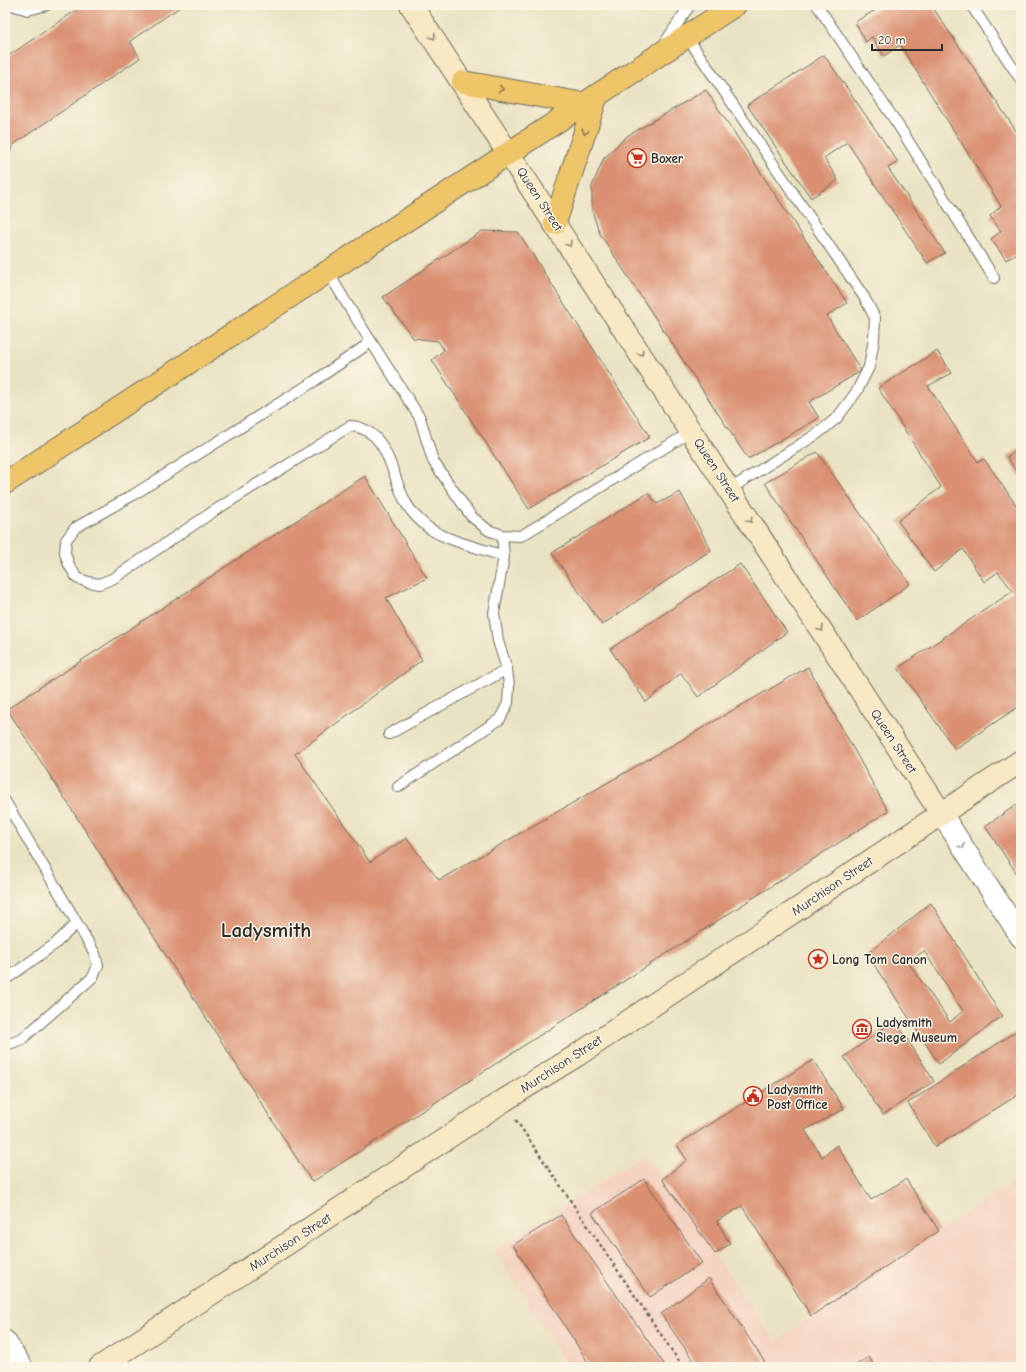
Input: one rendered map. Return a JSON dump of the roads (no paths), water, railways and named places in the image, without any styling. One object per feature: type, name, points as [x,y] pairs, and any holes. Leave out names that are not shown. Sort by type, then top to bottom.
[{"type":"highway","points":[[5,483],[735,5]]},
{"type":"highway","points":[[462,82],[590,100]]},
{"type":"highway","points":[[556,223],[590,100]]},
{"type":"street","name":"Queen Street","points":[[411,5],[556,223],[1021,937]]},
{"type":"street","name":"Murchison Street","points":[[100,1367],[503,1101],[576,1056],[1021,761]]},
{"type":"street","points":[[5,1341],[22,1367]]},
{"type":"lane","points":[[12,5],[28,10],[47,5]]},
{"type":"lane","points":[[655,57],[690,5]]},
{"type":"lane","points":[[817,5],[902,131],[994,278]]},
{"type":"lane","points":[[971,5],[1021,80]]},
{"type":"lane","points":[[687,37],[864,297],[874,318],[874,339],[869,367],[857,391],[836,418],[817,434],[730,489]]},
{"type":"lane","points":[[328,272],[420,418],[433,461],[471,516],[488,530],[502,535],[521,536],[692,431]]},
{"type":"lane","points":[[371,342],[313,382],[133,495],[75,528],[66,540],[64,553],[77,578],[99,584],[114,578],[221,507],[350,426],[361,427],[371,432],[383,446],[406,503],[426,526],[446,536],[504,556]]},
{"type":"lane","points":[[398,787],[500,719],[508,703],[509,686],[507,669],[498,641],[494,613],[504,556],[502,535]]},
{"type":"lane","points":[[389,734],[507,669]]},
{"type":"lane","points":[[5,801],[95,954],[98,965],[93,977],[22,1039],[9,1044],[5,1043]]},
{"type":"lane","points":[[5,980],[55,944],[77,924]]},
{"type":"place","name":"Boxer","points":[[637,158]]},
{"type":"place","name":"Long Tom Canon","points":[[818,959]]},
{"type":"place","name":"Ladysmith Siege Museum","points":[[862,1029]]},
{"type":"place","name":"Ladysmith Post Office","points":[[753,1096]]},
{"type":"district","name":"Ladysmith","points":[[266,930]]}]
